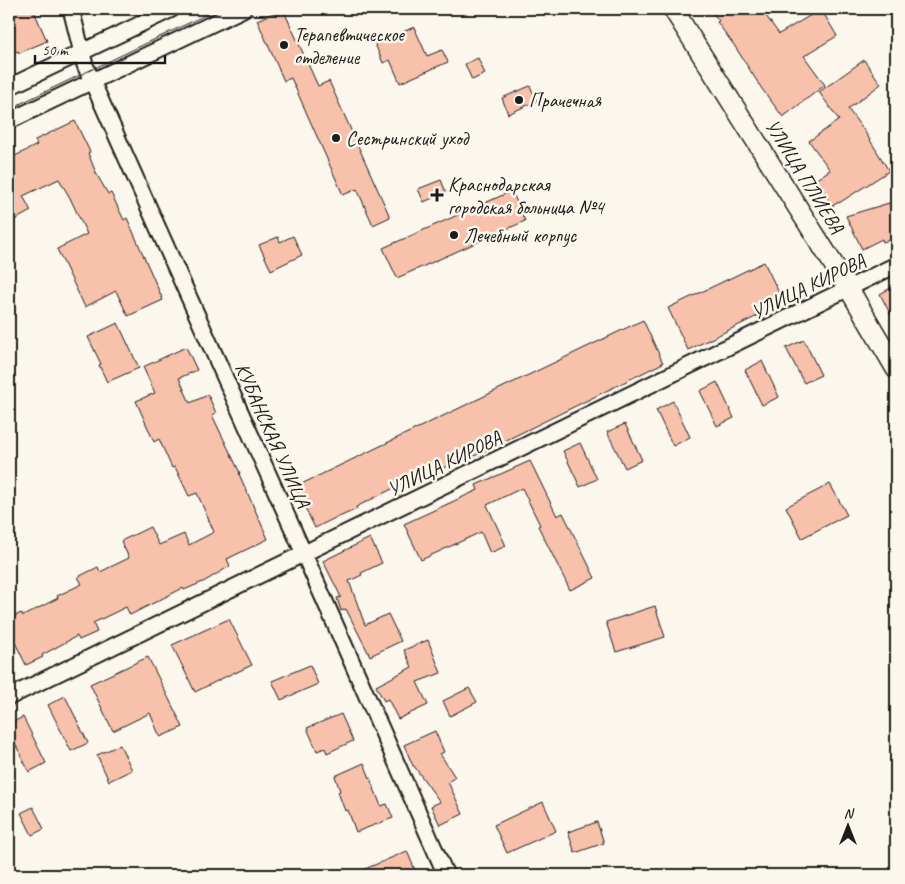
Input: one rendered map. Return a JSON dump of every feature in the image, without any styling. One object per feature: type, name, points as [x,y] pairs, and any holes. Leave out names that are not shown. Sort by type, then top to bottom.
[{"type":"street","name":"КУБАНСКАЯ УЛИЦА","points":[[70,9],[85,64],[92,81],[446,875]]},
{"type":"street","points":[[9,87],[172,9]]},
{"type":"street","points":[[9,121],[243,9]]},
{"type":"street","name":"УЛИЦА ПЛИЕВА","points":[[673,9],[849,289],[896,369]]},
{"type":"street","name":"УЛИЦА КИРОВА","points":[[9,697],[896,265]]},
{"type":"building","points":[[9,9],[33,9],[47,41],[19,53],[18,51],[9,55]]},
{"type":"building","points":[[283,9],[318,86],[329,81],[390,217],[373,225],[357,189],[343,195],[291,78],[284,81],[257,20]]},
{"type":"building","points":[[710,9],[761,9],[779,34],[821,9],[837,36],[804,56],[825,85],[783,117],[762,89]]},
{"type":"building","points":[[414,27],[427,56],[442,50],[448,62],[400,83],[390,60],[383,63],[375,44]]},
{"type":"building","points":[[478,58],[485,74],[472,80],[465,64]]},
{"type":"building","points":[[864,60],[881,84],[848,109],[889,171],[832,206],[815,180],[830,170],[809,141],[839,120],[819,92]]},
{"type":"building","name":"Прачечная","points":[[530,86],[537,101],[508,114],[502,98]]},
{"type":"building","points":[[75,121],[90,152],[88,153],[96,173],[108,194],[111,193],[124,220],[127,218],[163,300],[128,316],[116,291],[85,307],[57,249],[87,234],[59,179],[23,196],[31,211],[9,223],[9,169],[16,182],[9,167],[9,159],[37,145],[35,140]]},
{"type":"building","points":[[441,180],[446,192],[424,202],[418,189]]},
{"type":"building","name":"Лечебный корпус","points":[[512,191],[525,221],[397,278],[383,248]]},
{"type":"building","points":[[889,203],[896,225],[896,238],[883,242],[882,239],[862,249],[846,216]]},
{"type":"building","points":[[293,236],[302,255],[271,270],[259,245],[278,237],[280,242]]},
{"type":"building","points":[[764,262],[784,303],[688,350],[668,308]]},
{"type":"building","points":[[896,285],[896,325],[880,294]]},
{"type":"building","points":[[643,320],[663,363],[470,458],[469,456],[408,485],[406,482],[356,507],[357,509],[315,528],[295,487]]},
{"type":"building","points":[[118,323],[139,368],[107,382],[88,337]]},
{"type":"building","points":[[804,340],[821,375],[804,383],[786,348]]},
{"type":"building","points":[[186,347],[197,370],[179,378],[190,403],[208,395],[216,413],[212,415],[240,473],[268,539],[227,559],[230,566],[205,581],[184,590],[183,588],[130,615],[126,607],[93,623],[97,632],[79,640],[77,636],[26,665],[9,630],[9,619],[21,613],[23,616],[82,584],[78,577],[98,567],[100,572],[129,558],[121,541],[150,527],[159,545],[184,534],[189,545],[214,532],[197,493],[189,496],[175,467],[172,468],[159,439],[154,442],[136,401],[155,393],[143,367]]},
{"type":"building","points":[[762,361],[779,397],[762,405],[745,370]]},
{"type":"building","points":[[717,382],[734,418],[717,426],[700,391]]},
{"type":"building","points":[[673,401],[690,437],[673,446],[656,410]]},
{"type":"building","points":[[625,424],[642,460],[625,468],[607,432]]},
{"type":"building","points":[[580,443],[597,479],[580,487],[563,451]]},
{"type":"building","points":[[530,461],[557,516],[563,513],[595,578],[570,590],[538,526],[540,525],[522,488],[487,505],[506,546],[490,553],[481,532],[421,560],[404,524],[478,490],[476,485]]},
{"type":"building","points":[[830,484],[847,515],[802,538],[786,507]]},
{"type":"building","points":[[370,538],[382,563],[349,581],[365,625],[388,614],[401,641],[370,656],[346,609],[341,611],[337,598],[341,597],[323,561]]},
{"type":"building","points":[[655,606],[665,637],[616,652],[606,622]]},
{"type":"building","points":[[229,619],[252,665],[195,692],[172,645]]},
{"type":"building","points":[[428,640],[441,673],[417,682],[428,705],[398,719],[388,699],[384,701],[376,686],[412,667],[404,650]]},
{"type":"building","points":[[148,657],[183,727],[160,737],[150,713],[113,731],[90,684]]},
{"type":"building","points":[[310,665],[318,684],[281,700],[272,681]]},
{"type":"building","points":[[469,688],[477,702],[450,716],[443,701]]},
{"type":"building","points":[[65,696],[88,743],[71,751],[48,705]]},
{"type":"building","points":[[341,714],[353,741],[327,753],[325,748],[317,751],[307,728]]},
{"type":"building","points":[[23,717],[46,763],[29,772],[9,731],[9,724]]},
{"type":"building","points":[[435,731],[444,752],[440,754],[455,777],[448,782],[463,814],[440,825],[431,806],[440,802],[413,766],[404,745]]},
{"type":"building","points":[[120,745],[132,770],[109,781],[97,755]]},
{"type":"building","points":[[364,763],[381,806],[387,804],[393,818],[356,832],[348,810],[345,811],[338,792],[340,791],[335,776]]},
{"type":"building","points":[[543,802],[556,831],[507,853],[494,825]]},
{"type":"building","points":[[33,807],[44,829],[32,835],[21,813]]},
{"type":"building","points":[[597,822],[604,843],[575,853],[568,832]]},
{"type":"building","points":[[407,851],[417,875],[351,875]]},
{"type":"tram line","points":[[9,109],[218,9]]},
{"type":"place","name":"Терапевтическое отделение","points":[[284,45]]},
{"type":"place","name":"Прачечная","points":[[519,100]]},
{"type":"place","name":"Сестринский уход","points":[[336,138]]},
{"type":"place","name":"Краснодарская городская больница №4","points":[[437,195]]},
{"type":"place","name":"Лечебный корпус","points":[[454,235]]}]
